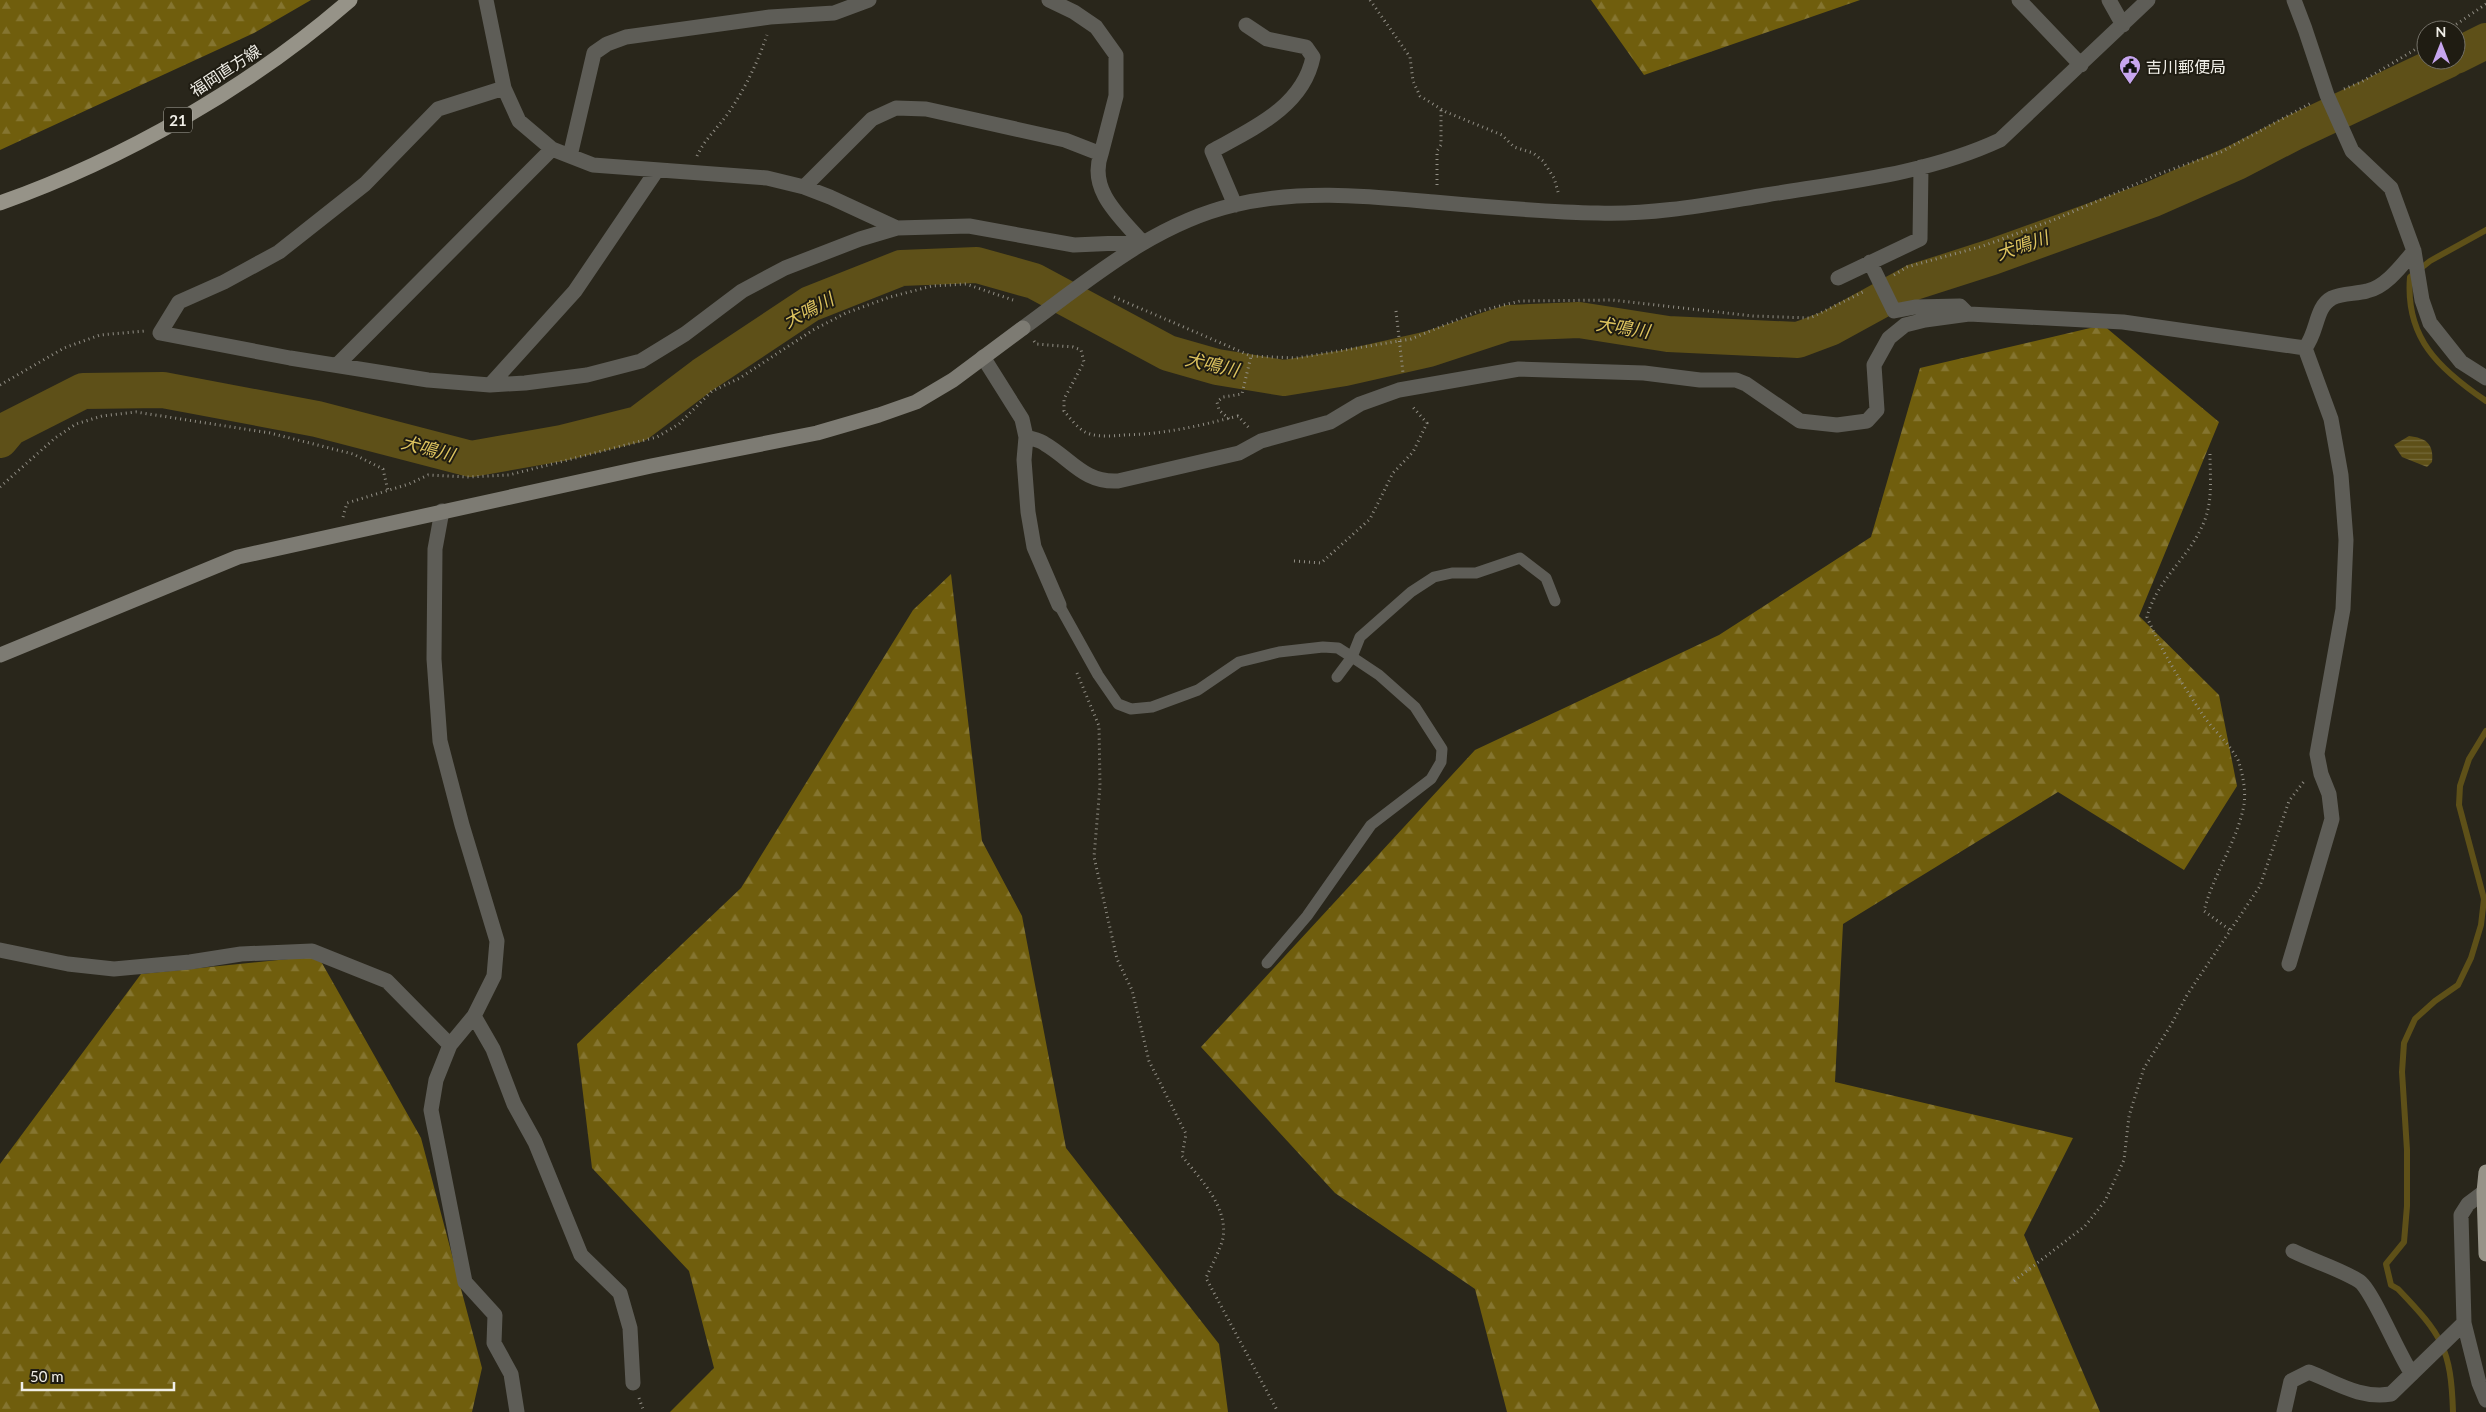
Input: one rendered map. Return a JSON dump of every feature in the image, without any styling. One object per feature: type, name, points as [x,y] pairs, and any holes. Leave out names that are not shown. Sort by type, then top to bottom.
[{"type":"main road","name":"福岡直方線","points":[[0,203],[29,193],[87,167],[161,130],[264,67],[345,4]]},
{"type":"main road","points":[[2486,1172],[2484,1192],[2486,1254]]},
{"type":"street","points":[[486,0],[504,88],[519,121],[552,149],[593,165],[767,178],[804,187],[897,228]]},
{"type":"street","points":[[570,156],[594,54],[607,44],[626,38],[770,17],[834,13],[869,0]]},
{"type":"street","points":[[1049,0],[1074,12],[1096,27],[1116,55],[1116,96],[1096,168],[1101,190],[1113,210],[1142,242]]},
{"type":"street","points":[[2019,0],[2081,65]]},
{"type":"street","points":[[2110,0],[2123,25]]},
{"type":"street","points":[[0,654],[238,557],[442,511],[835,428],[916,402],[953,380],[1142,242],[1178,224],[1235,205],[1298,194],[1366,196],[1598,213],[1655,212],[1869,179],[1972,153],[2000,140],[2148,0]]},
{"type":"street","points":[[2294,0],[2311,44],[2327,95],[2352,151],[2391,188],[2415,258],[2430,324],[2461,362],[2486,378]]},
{"type":"street","points":[[1235,205],[1212,151],[1253,128],[1295,96],[1310,72],[1313,57],[1306,47],[1268,38],[1246,25]]},
{"type":"street","points":[[504,88],[438,109],[365,184],[279,252],[224,282],[179,302],[160,333],[428,380],[490,385],[587,375],[641,361],[685,334],[742,291],[785,268],[860,239],[897,228],[969,226],[1074,245],[1142,242]]},
{"type":"street","points":[[804,187],[872,119],[896,108],[926,109],[1065,140],[1101,154]]},
{"type":"street","points":[[337,365],[552,149]]},
{"type":"street","points":[[1838,278],[1920,238],[1921,167]]},
{"type":"street","points":[[490,385],[575,291],[657,170]]},
{"type":"street","points":[[2305,348],[2312,339],[2321,308],[2333,298],[2369,291],[2415,258]]},
{"type":"street","points":[[1870,262],[1894,311]]},
{"type":"street","points":[[1894,311],[1915,307],[1960,306],[1969,314]]},
{"type":"street","points":[[1885,346],[1883,334],[1894,311]]},
{"type":"street","points":[[1026,437],[1044,443],[1084,473],[1102,482],[1118,481],[1239,453],[1261,441],[1330,422],[1360,404],[1404,389],[1519,369],[1644,373],[1700,380],[1736,380],[1746,384],[1800,421],[1837,425],[1867,421],[1877,410],[1874,364],[1889,338],[1905,325],[1925,320],[1969,314],[2123,322],[2305,348]]},
{"type":"street","points":[[2289,964],[2332,819],[2329,794],[2321,774],[2317,754],[2343,609],[2346,540],[2342,475],[2331,418],[2305,348]]},
{"type":"street","points":[[983,357],[1022,419],[1026,437],[1024,460],[1028,512],[1034,547],[1058,605]]},
{"type":"street","points":[[442,511],[435,549],[434,659],[440,741],[462,825],[497,941],[494,976],[474,1016],[450,1046],[436,1080],[431,1110],[465,1282],[495,1316],[494,1343],[511,1374],[517,1412]]},
{"type":"street","points":[[0,950],[68,964],[114,969],[190,962],[241,954],[312,951],[387,981],[450,1046]]},
{"type":"street","points":[[474,1016],[493,1049],[514,1104],[535,1142],[581,1255],[620,1293],[630,1328],[633,1383]]},
{"type":"street","points":[[2484,1192],[2468,1204],[2461,1215],[2464,1323],[2479,1383],[2486,1400]]},
{"type":"street","points":[[2293,1251],[2360,1282],[2369,1293],[2402,1360],[2412,1374]]},
{"type":"street","points":[[2284,1412],[2291,1381],[2309,1372],[2363,1395],[2375,1397],[2391,1394],[2464,1323]]},
{"type":"lane","points":[[1337,677],[1352,657],[1360,637],[1410,592],[1434,578],[1452,573],[1476,573],[1520,558],[1546,578],[1555,601]]},
{"type":"lane","points":[[1058,605],[1098,675],[1118,704],[1131,709],[1152,706],[1198,690],[1239,662],[1279,652],[1322,647],[1338,648],[1379,675],[1415,706],[1442,749],[1441,762],[1431,778],[1371,825],[1307,916],[1268,963]]},
{"type":"path","points":[[1370,0],[1410,56],[1413,81],[1420,96],[1441,110],[1502,135],[1514,146],[1534,153],[1543,161],[1554,178],[1559,193],[1559,211]]},
{"type":"path","points":[[2463,20],[2486,4]]},
{"type":"path","points":[[693,172],[701,148],[731,110],[757,64],[770,26],[770,17]]},
{"type":"path","points":[[1892,276],[1907,267],[1984,246],[2056,218],[2159,174],[2220,152],[2327,95],[2361,82],[2416,49]]},
{"type":"path","points":[[1438,202],[1437,151],[1441,146],[1441,110]]},
{"type":"path","points":[[337,534],[347,504],[388,491],[428,475],[469,477],[509,475],[657,436],[679,424],[712,391],[740,378],[813,330],[846,313],[890,297],[932,286],[966,284],[1012,300]]},
{"type":"path","points":[[1114,297],[1251,356],[1296,358],[1411,339],[1476,312],[1520,301],[1612,300],[1753,316],[1810,318],[1868,290]]},
{"type":"path","points":[[1294,561],[1321,563],[1370,519],[1393,473],[1413,452],[1427,423],[1411,405],[1404,389],[1396,311]]},
{"type":"path","points":[[1023,328],[1036,344],[1073,347],[1081,350],[1084,362],[1064,399],[1064,411],[1074,423],[1088,434],[1106,436],[1153,434],[1200,427],[1238,416],[1261,441]]},
{"type":"path","points":[[0,385],[64,348],[100,335],[146,331],[160,333]]},
{"type":"path","points":[[1229,419],[1219,410],[1217,402],[1223,398],[1242,394],[1251,356]]},
{"type":"path","points":[[0,487],[55,438],[76,424],[102,416],[136,412],[270,434],[353,454],[383,470],[388,491]]},
{"type":"path","points":[[2210,454],[2211,488],[2204,522],[2183,558],[2159,586],[2147,616],[2161,650],[2204,716],[2237,758],[2243,778],[2244,803],[2241,818],[2208,894],[2204,911],[2230,930]]},
{"type":"path","points":[[1075,668],[1099,726],[1100,786],[1094,857],[1117,959],[1132,990],[1149,1061],[1186,1134],[1182,1156],[1216,1200],[1222,1220],[1223,1238],[1206,1278],[1278,1412]]},
{"type":"path","points":[[2014,1281],[2085,1226],[2105,1201],[2124,1160],[2128,1116],[2144,1068],[2171,1025],[2187,994],[2260,886],[2289,801],[2306,777],[2321,774]]},
{"type":"green space","points":[[0,0],[311,0],[254,33],[0,150]]},
{"type":"green space","points":[[1591,0],[1860,0],[1644,75]]},
{"type":"green space","points":[[2103,325],[2219,422],[2139,616],[2219,695],[2237,786],[2184,870],[2058,792],[1843,924],[1835,1082],[2073,1138],[2024,1235],[2100,1412],[1507,1412],[1475,1289],[1335,1193],[1201,1047],[1475,750],[1719,635],[1871,537],[1920,368]]},
{"type":"green space","points":[[951,574],[982,841],[1022,916],[1066,1148],[1219,1344],[1228,1412],[670,1412],[714,1368],[689,1271],[592,1168],[577,1044],[741,888],[913,610]]},
{"type":"green space","points":[[318,956],[421,1138],[482,1368],[472,1412],[0,1412],[0,1164],[141,974]]},
{"type":"shaded area","points":[[2409,436],[2420,438],[2430,446],[2432,462],[2427,467],[2402,457],[2394,445]]},
{"type":"waterway","name":"犬鳴川","points":[[2466,51],[2486,41]]},
{"type":"waterway","name":"犬鳴川","points":[[0,440],[10,428],[83,391],[163,390],[317,419],[471,459],[562,443],[638,424],[703,375],[810,304],[901,268],[977,265],[1034,281],[1168,353],[1217,367],[1284,378],[1345,368],[1429,349],[1508,323],[1579,320],[1668,334],[1798,340],[1830,328],[1914,282],[1992,257],[2153,199],[2237,162],[2293,133],[2427,70]]},
{"type":"waterway","points":[[2486,230],[2430,261],[2410,277],[2410,299],[2413,318],[2419,335],[2428,350],[2454,377],[2486,401]]},
{"type":"waterway","points":[[2453,1412],[2450,1372],[2441,1344],[2425,1319],[2398,1289],[2391,1285],[2386,1264],[2404,1242],[2407,1206],[2407,1150],[2402,1072],[2404,1043],[2415,1019],[2435,1001],[2458,985],[2471,958],[2481,925],[2484,899],[2459,805],[2460,786],[2469,759],[2486,731]]},
{"type":"place","name":"吉川郵便局","points":[[2130,85]]}]
